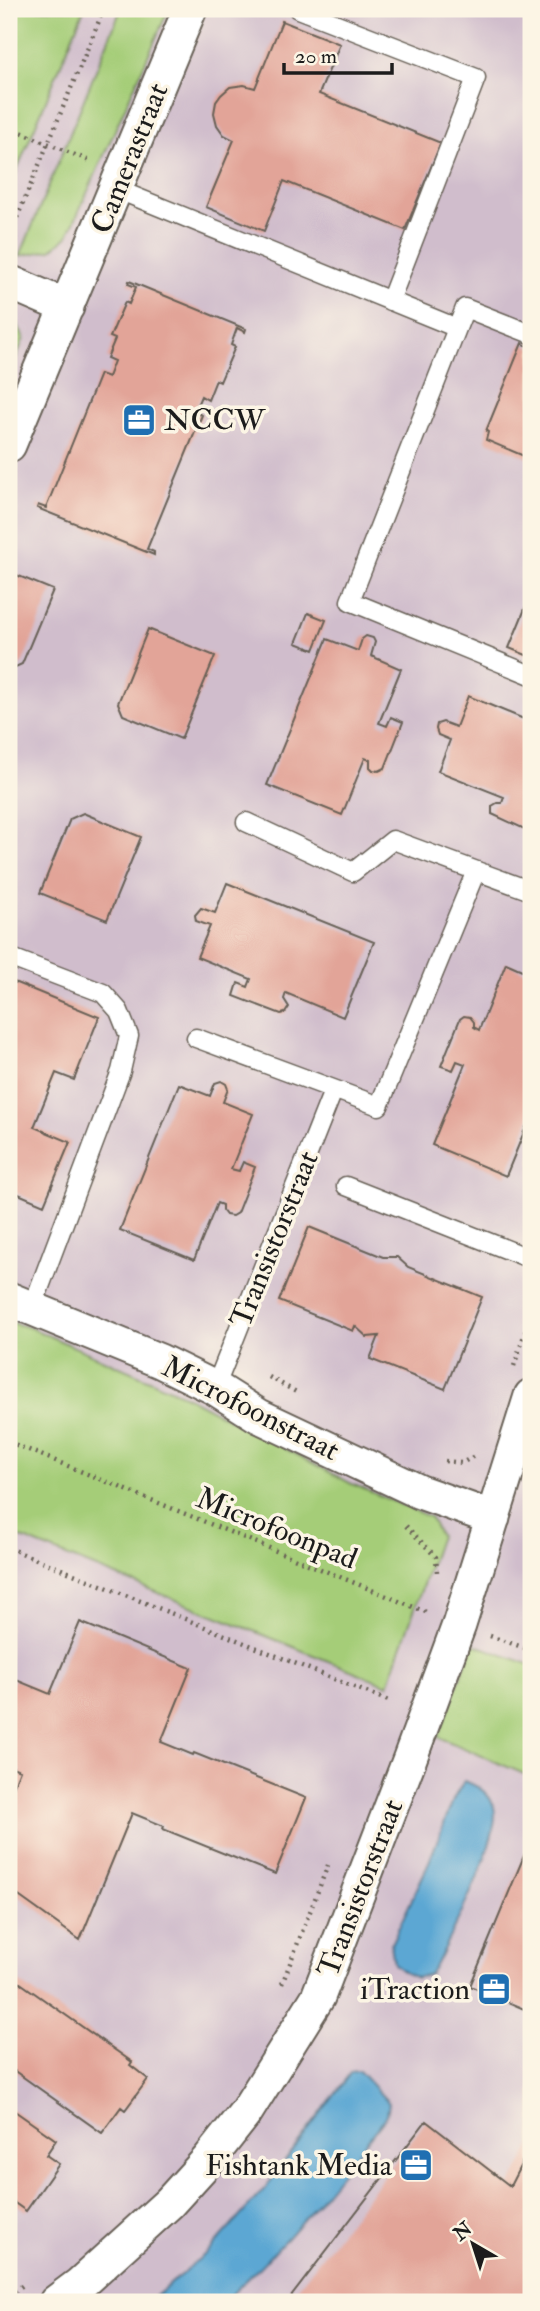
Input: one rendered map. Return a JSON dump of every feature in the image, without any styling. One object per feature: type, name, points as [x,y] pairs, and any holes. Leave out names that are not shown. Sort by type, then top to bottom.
[{"type":"street","name":"Camerastraat","points":[[9,445],[190,9]]},
{"type":"street","points":[[9,282],[67,307]]},
{"type":"street","name":"Microfoonstraat","points":[[20,1303],[160,1361],[215,1388],[259,1416],[420,1492],[493,1518]]},
{"type":"street","name":"Transistorstraat","points":[[56,2302],[80,2284],[169,2203],[209,2159],[246,2112],[318,1997],[411,1758],[458,1625],[493,1518],[521,1385]]},
{"type":"lane","points":[[298,9],[476,78],[390,301]]},
{"type":"lane","points":[[119,182],[457,328]]},
{"type":"lane","points":[[531,334],[465,308],[350,601],[531,675]]},
{"type":"lane","points":[[246,822],[353,872],[393,840],[531,891]]},
{"type":"lane","points":[[197,1038],[379,1106],[476,871]]},
{"type":"lane","points":[[9,957],[103,993],[119,1011],[129,1036],[121,1071],[20,1303]]},
{"type":"lane","name":"Transistorstraat","points":[[215,1388],[334,1091]]},
{"type":"lane","name":"Transistorstraat","points":[[346,1186],[531,1259]]},
{"type":"path","points":[[9,237],[104,9]]},
{"type":"path","points":[[9,127],[47,143],[119,182]]},
{"type":"path","points":[[521,1385],[531,1314]]},
{"type":"path","points":[[227,1356],[299,1393]]},
{"type":"path","name":"Microfoonpad","points":[[9,1441],[458,1625],[531,1650]]},
{"type":"path","points":[[437,1583],[436,1557],[406,1526],[429,1460],[463,1463],[480,1453]]},
{"type":"path","points":[[9,1548],[391,1702],[386,1714]]},
{"type":"path","points":[[421,1625],[430,1602]]},
{"type":"path","points":[[279,1992],[333,1853]]},
{"type":"path","points":[[9,2295],[34,2277]]},
{"type":"shaded area","points":[[9,9],[531,9],[531,2302],[9,2302]]},
{"type":"green space","points":[[9,9],[84,9],[9,189]]},
{"type":"green space","points":[[121,9],[169,9],[68,236],[51,250],[20,256]]},
{"type":"green space","points":[[9,312],[24,338],[9,376]]},
{"type":"green space","points":[[9,1322],[31,1328],[184,1395],[352,1484],[430,1517],[440,1536],[388,1685],[9,1533]]},
{"type":"green space","points":[[473,1644],[531,1665],[531,1777],[438,1737]]},
{"type":"water","points":[[464,1781],[481,1790],[493,1804],[495,1818],[491,1837],[474,1885],[435,1966],[429,1974],[416,1978],[394,1964],[391,1944],[427,1867],[454,1798]]},
{"type":"water","points":[[359,2071],[389,2103],[387,2115],[289,2236],[223,2302],[149,2302],[211,2249],[266,2187],[351,2072]]},
{"type":"building","points":[[282,21],[340,44],[319,94],[441,143],[405,230],[284,181],[264,231],[206,207],[234,140],[224,135],[217,125],[214,113],[216,102],[230,87],[244,85],[255,88]]},
{"type":"building","points":[[129,281],[246,329],[245,332],[237,328],[231,345],[235,347],[220,382],[216,380],[208,400],[201,396],[194,412],[202,415],[147,549],[154,552],[154,555],[37,508],[38,505],[46,508],[100,374],[108,377],[114,361],[107,358],[115,339],[110,337],[125,302],[129,304],[136,287],[128,284]]},
{"type":"building","points":[[522,343],[531,348],[531,459],[486,440],[486,431]]},
{"type":"building","points":[[9,572],[53,590],[22,664],[9,670]]},
{"type":"building","points":[[531,594],[531,657],[509,648]]},
{"type":"building","points":[[308,613],[326,620],[314,650],[296,643]]},
{"type":"building","points":[[148,629],[215,656],[181,739],[123,715],[118,703]]},
{"type":"building","points":[[366,636],[373,638],[375,642],[371,656],[401,669],[379,723],[387,726],[391,717],[403,722],[385,768],[373,770],[370,760],[365,758],[342,815],[267,785],[327,639],[358,651],[362,639]]},
{"type":"building","points":[[468,696],[531,722],[531,832],[492,814],[492,806],[502,803],[504,797],[438,771],[450,740],[438,735],[437,724],[443,722],[456,727]]},
{"type":"building","points":[[83,813],[141,837],[107,920],[40,893],[70,819]]},
{"type":"building","points":[[227,883],[374,942],[343,1017],[286,993],[284,999],[289,1007],[281,1014],[234,996],[238,983],[248,987],[251,979],[197,957],[210,926],[196,921],[195,915],[201,908],[215,913]]},
{"type":"building","points":[[506,963],[531,974],[531,1115],[506,1176],[432,1145],[465,1064],[457,1061],[453,1070],[441,1066],[460,1019],[464,1016],[470,1017],[474,1027],[479,1030]]},
{"type":"building","points":[[9,980],[99,1017],[74,1080],[56,1073],[34,1127],[70,1142],[44,1205],[9,1190]]},
{"type":"building","points":[[221,1081],[228,1089],[223,1102],[253,1114],[231,1169],[239,1171],[243,1162],[255,1167],[237,1213],[226,1215],[222,1205],[217,1203],[194,1260],[120,1230],[179,1084],[210,1096],[215,1083]]},
{"type":"building","points":[[309,1227],[383,1257],[397,1257],[408,1267],[482,1297],[445,1389],[370,1359],[379,1336],[367,1337],[355,1326],[353,1331],[279,1301]]},
{"type":"building","points":[[80,1622],[191,1668],[161,1742],[306,1798],[275,1874],[163,1829],[164,1826],[132,1813],[80,1940],[9,1889],[9,1797],[20,1770],[9,1766],[9,1693],[14,1679],[50,1694]]},
{"type":"building","points":[[531,1839],[531,2012],[470,1986]]},
{"type":"building","points":[[9,1975],[132,2062],[130,2065],[148,2079],[125,2110],[121,2107],[102,2133],[9,2067]]},
{"type":"building","points":[[9,2107],[56,2140],[46,2155],[59,2164],[26,2211],[9,2199]]},
{"type":"building","points":[[426,2121],[510,2186],[531,2145],[531,2302],[287,2302]]},
{"type":"place","name":"NCCW","points":[[139,420]]},
{"type":"place","name":"iTraction","points":[[494,1989]]},
{"type":"place","name":"Fishtank Media","points":[[416,2165]]}]
